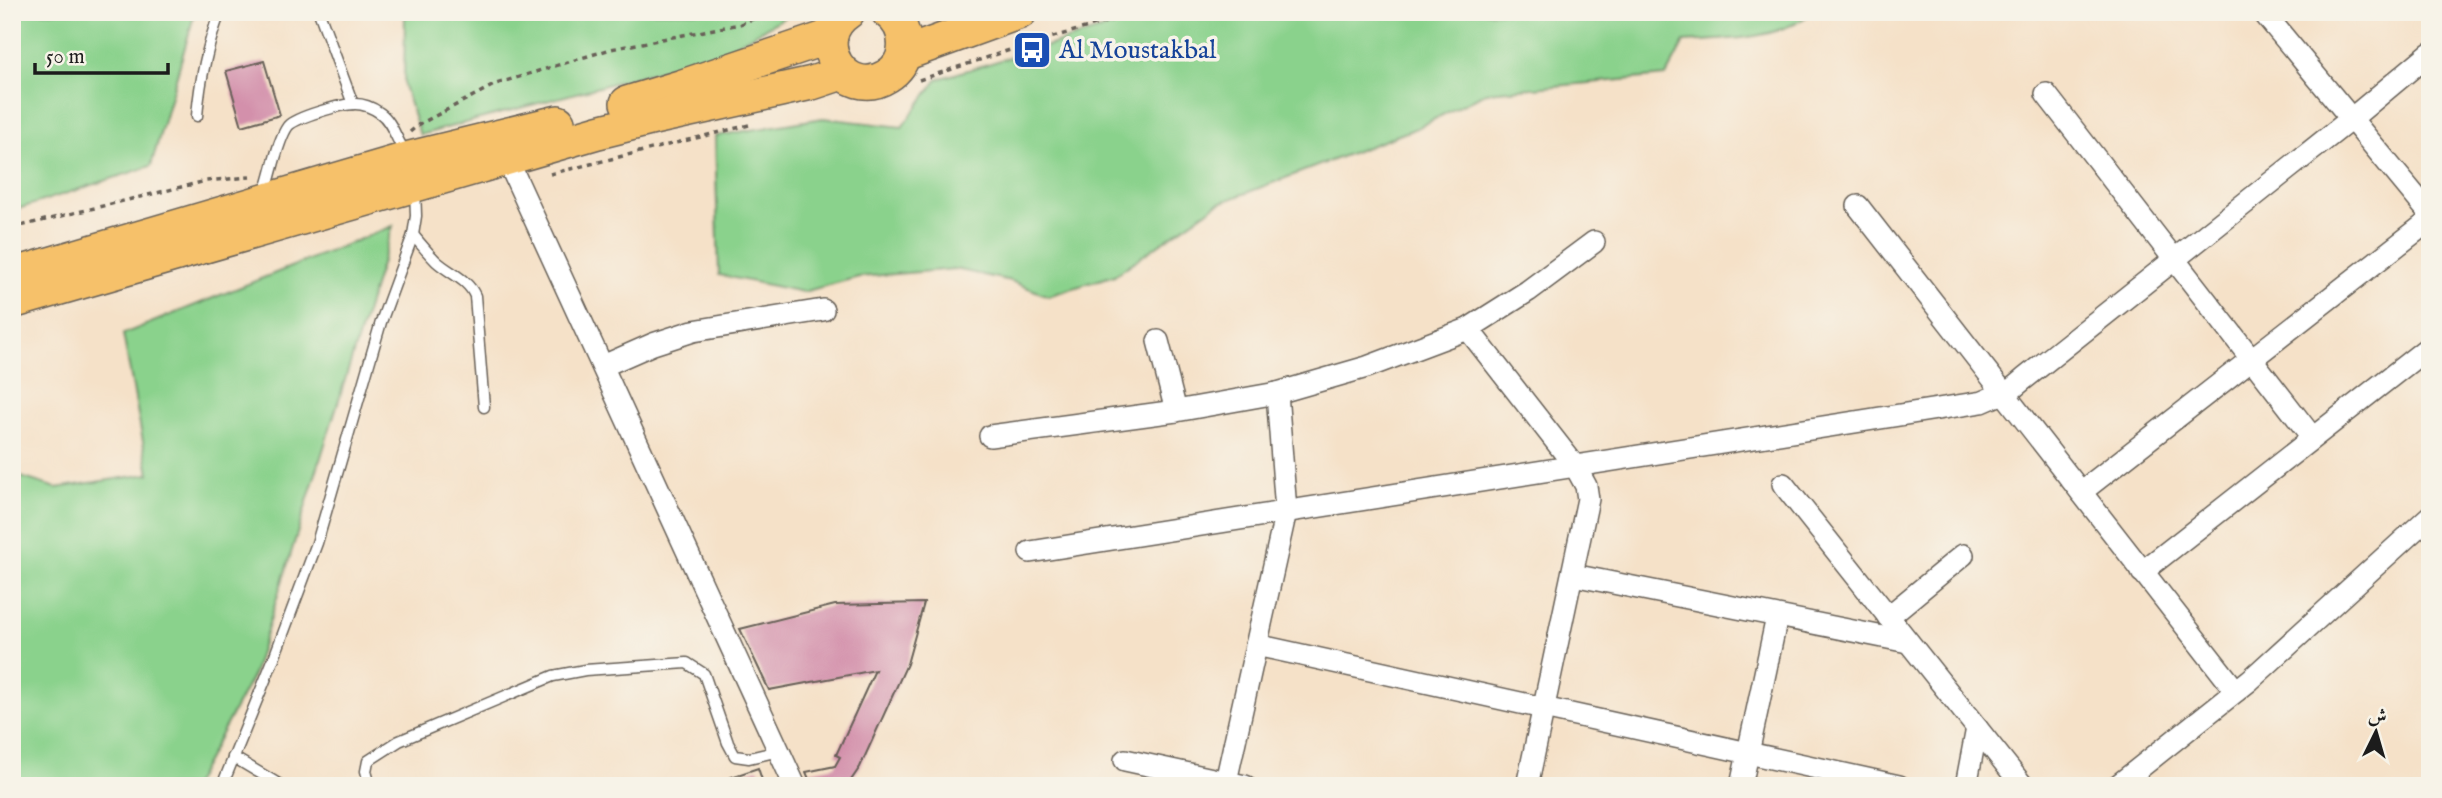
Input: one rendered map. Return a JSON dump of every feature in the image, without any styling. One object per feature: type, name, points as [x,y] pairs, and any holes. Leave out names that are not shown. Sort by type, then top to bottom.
[{"type":"highway","points":[[908,68],[1020,12]]},
{"type":"highway","points":[[895,13],[905,39],[908,68]]},
{"type":"highway","points":[[12,275],[266,189],[408,162],[659,93],[836,22]]},
{"type":"highway","points":[[836,22],[830,47],[834,61],[842,72],[862,82],[884,78],[900,64],[908,68]]},
{"type":"highway","points":[[12,302],[408,162],[512,171],[643,121],[813,83],[842,72]]},
{"type":"street","points":[[2263,12],[2430,214]]},
{"type":"street","points":[[1030,552],[1982,402],[2004,393],[2024,379],[2175,261],[2430,53]]},
{"type":"street","points":[[2046,94],[2312,438]]},
{"type":"street","points":[[512,171],[795,786]]},
{"type":"street","points":[[1858,205],[2236,691]]},
{"type":"street","points":[[2081,492],[2430,220]]},
{"type":"street","points":[[990,436],[1176,411],[1277,393],[1367,367],[1468,330],[1594,242]]},
{"type":"street","points":[[603,366],[653,344],[693,331],[823,310]]},
{"type":"street","points":[[1468,330],[1576,466],[1586,486],[1588,499],[1527,786]]},
{"type":"street","points":[[1158,341],[1176,411]]},
{"type":"street","points":[[2142,572],[2430,346]]},
{"type":"street","points":[[1125,760],[1232,784],[1256,645],[1286,511],[1277,393]]},
{"type":"street","points":[[1783,484],[2023,786]]},
{"type":"street","points":[[2117,786],[2236,691],[2430,516]]},
{"type":"street","points":[[1888,617],[1963,555]]},
{"type":"street","points":[[1573,575],[1908,642]]},
{"type":"street","points":[[1741,786],[1777,617]]},
{"type":"street","points":[[1256,645],[1899,786]]},
{"type":"street","points":[[1966,786],[1977,729]]},
{"type":"lane","points":[[197,116],[210,38],[220,12]]},
{"type":"lane","points":[[320,12],[353,103]]},
{"type":"lane","points":[[222,786],[310,564],[381,323],[413,234],[417,203],[408,162],[388,120],[379,112],[353,103],[290,124],[284,134],[266,189]]},
{"type":"lane","points":[[413,234],[436,262],[463,280],[475,296],[484,407]]},
{"type":"lane","points":[[370,786],[366,771],[368,761],[399,741],[553,676],[625,666],[687,663],[704,674],[735,756],[749,758],[779,751]]},
{"type":"lane","points":[[233,757],[282,786]]},
{"type":"path","points":[[408,162],[418,125],[496,84],[611,49],[740,24],[770,12]]},
{"type":"path","points":[[908,68],[1026,45],[1141,12]]},
{"type":"path","points":[[512,171],[755,123]]},
{"type":"path","points":[[12,228],[206,181],[266,189]]},
{"type":"green space","points":[[12,12],[195,12],[151,166],[12,211]]},
{"type":"green space","points":[[405,12],[794,12],[717,55],[420,135],[404,86]]},
{"type":"green space","points":[[1159,12],[1813,12],[1783,28],[1751,37],[1684,42],[1666,76],[1487,92],[1417,128],[1217,204],[1115,275],[1048,296],[1011,281],[955,269],[859,277],[803,292],[719,275],[715,136],[823,118],[902,127],[938,79]]},
{"type":"green space","points":[[393,226],[253,675],[193,786],[12,786],[12,474],[56,488],[149,474],[123,334]]},
{"type":"building","points":[[264,61],[280,115],[242,126],[226,71]]},
{"type":"building","points":[[924,603],[907,664],[860,767],[847,786],[812,786],[806,772],[835,766],[840,757],[836,755],[875,670],[769,690],[740,629],[835,605]]},
{"type":"building","points":[[758,768],[764,786],[708,786],[708,785]]},
{"type":"place","name":"Al Moustakbal","points":[[1032,50]]}]
